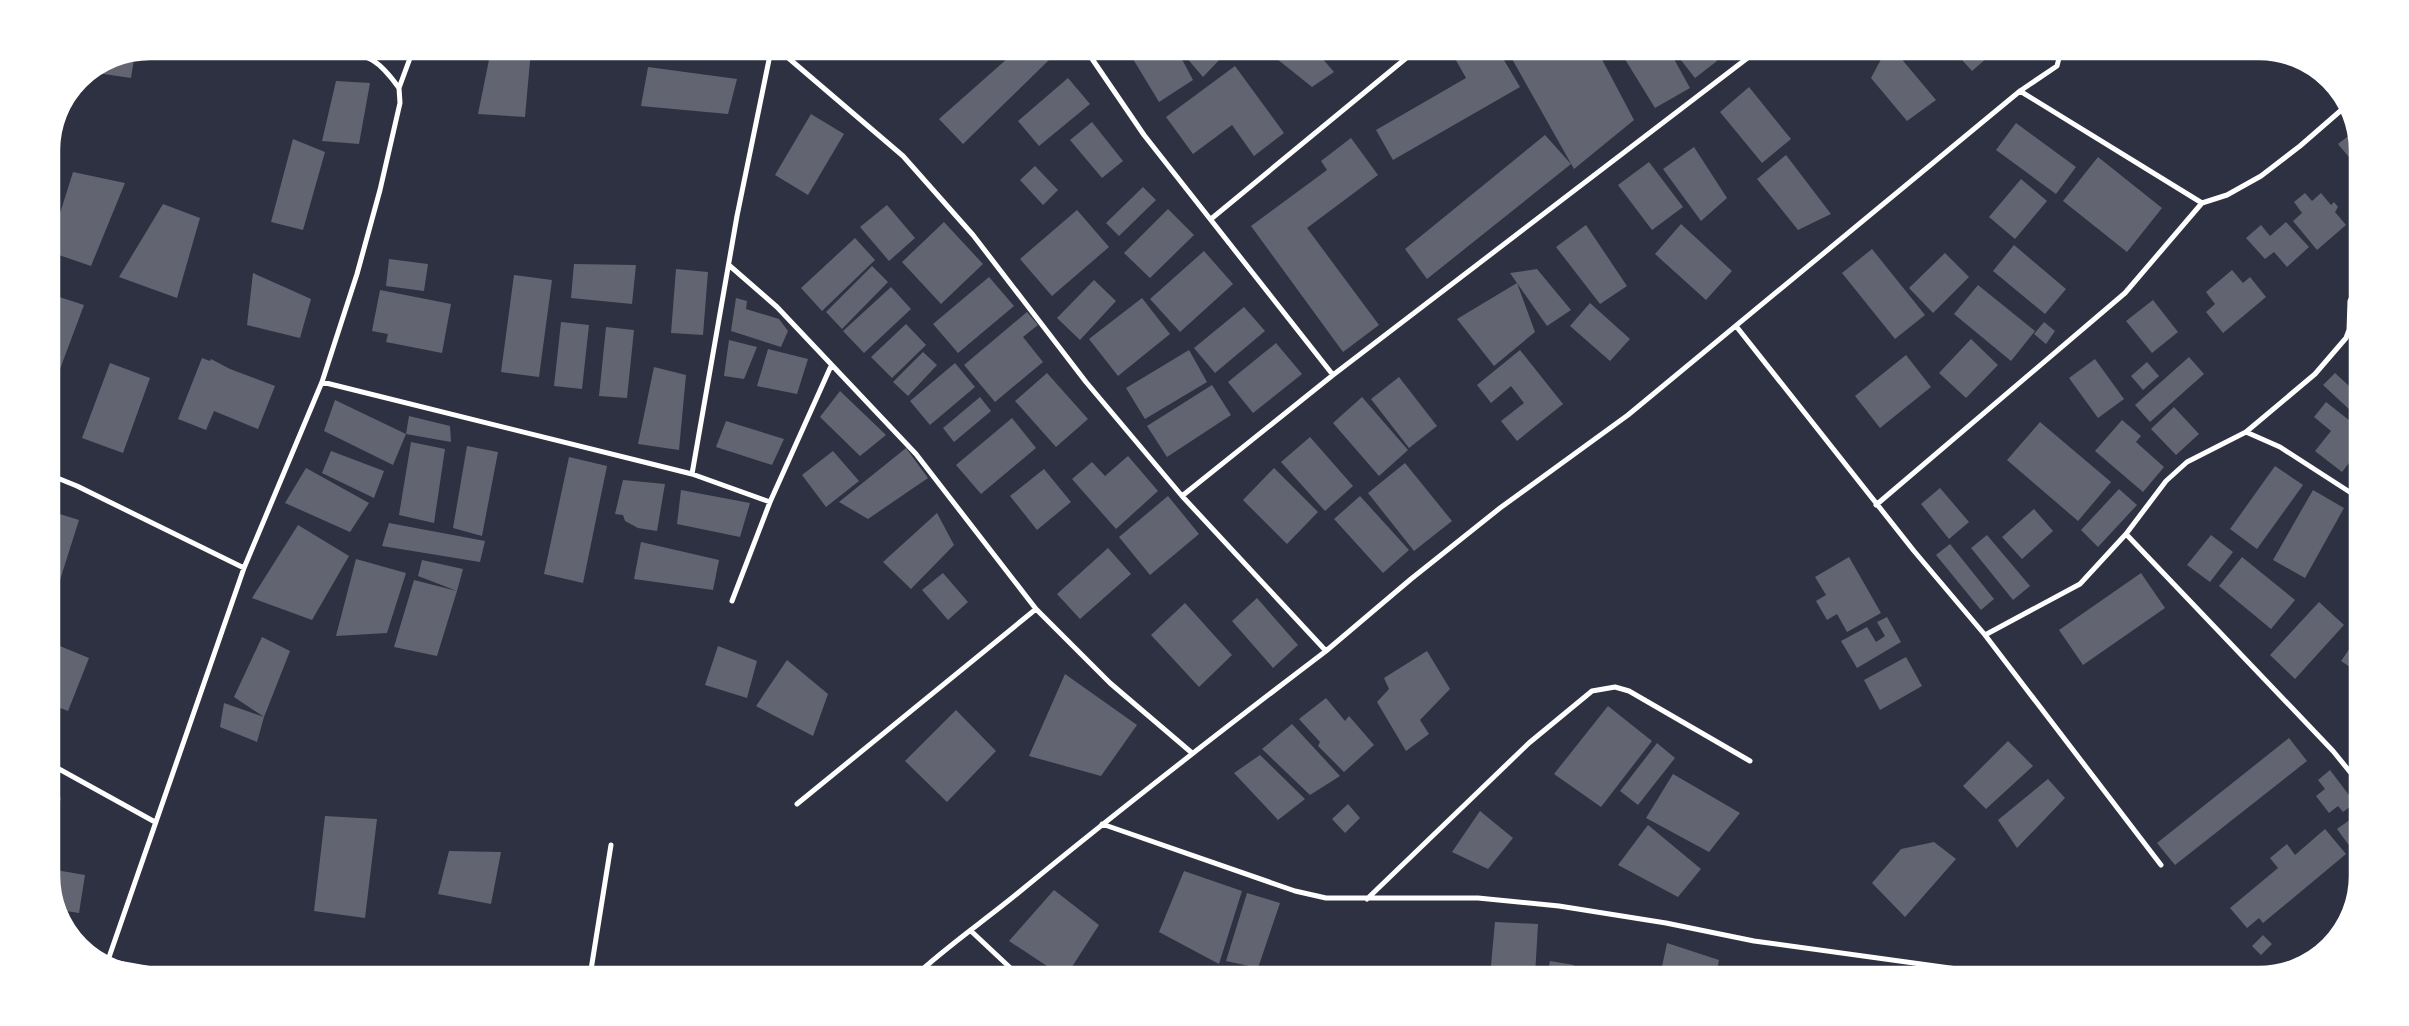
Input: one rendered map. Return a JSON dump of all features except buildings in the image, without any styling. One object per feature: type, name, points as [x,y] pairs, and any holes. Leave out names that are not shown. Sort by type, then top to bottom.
[{"type":"street","points":[[372,59],[384,67],[399,88]]},
{"type":"street","points":[[108,957],[244,568],[322,382],[357,274],[380,190],[400,102],[399,88],[410,59]]},
{"type":"street","points":[[692,474],[730,266],[737,216],[769,59]]},
{"type":"street","points":[[790,59],[903,156],[974,235],[1086,382],[1182,496],[1326,651]]},
{"type":"street","points":[[1092,59],[1144,134],[1333,375]]},
{"type":"street","points":[[1211,219],[1405,59]]},
{"type":"street","points":[[1182,496],[1333,375],[1746,59]]},
{"type":"street","points":[[924,967],[1192,753],[1326,651],[1411,579],[1493,514],[1628,415],[2020,91],[2057,66],[2059,59]]},
{"type":"street","points":[[2020,91],[2202,203]]},
{"type":"street","points":[[1876,505],[2124,293],[2202,203],[2227,195],[2261,176],[2300,146],[2341,110]]},
{"type":"street","points":[[730,266],[777,307],[916,454],[1036,608],[1110,683],[1192,753]]},
{"type":"street","points":[[1985,635],[2080,584],[2126,534],[2166,481],[2187,462],[2246,432],[2315,374],[2346,338],[2349,330],[2350,301]]},
{"type":"street","points":[[1736,326],[1876,505],[1985,635],[2161,865]]},
{"type":"street","points":[[732,601],[770,502],[831,366]]},
{"type":"street","points":[[322,382],[692,474],[770,502]]},
{"type":"street","points":[[2246,432],[2280,448],[2350,492]]},
{"type":"street","points":[[59,479],[244,568]]},
{"type":"street","points":[[2126,534],[2350,772]]},
{"type":"street","points":[[797,804],[1036,608]]},
{"type":"street","points":[[1367,899],[1529,743],[1592,691],[1615,687],[1629,691],[1750,761]]},
{"type":"street","points":[[59,769],[155,822]]},
{"type":"street","points":[[1102,824],[1295,890],[1326,898],[1478,898],[1560,906],[1666,923],[1754,941],[1943,967]]},
{"type":"street","points":[[591,967],[611,845]]},
{"type":"street","points":[[971,931],[1009,967]]}]
